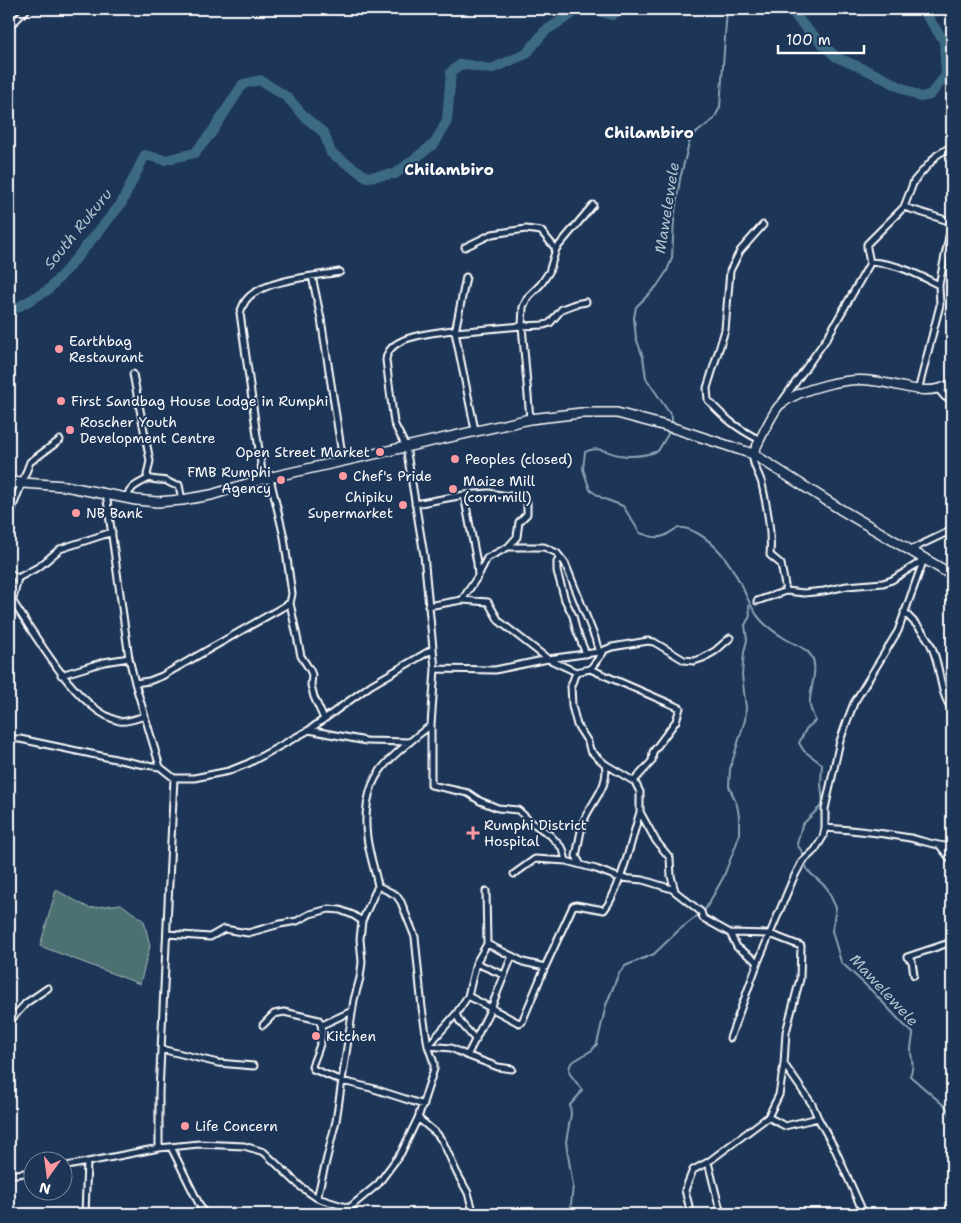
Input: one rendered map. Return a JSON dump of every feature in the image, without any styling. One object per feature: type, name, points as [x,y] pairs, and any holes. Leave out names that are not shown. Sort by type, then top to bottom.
[{"type":"main road","points":[[9,482],[65,486],[157,502],[182,500],[211,495],[266,478],[474,430],[580,412],[617,414],[673,428],[753,454],[923,560],[952,575]]},
{"type":"street","points":[[9,25],[27,9]]},
{"type":"street","points":[[870,262],[867,254],[867,244],[904,207],[914,181],[937,155],[952,146]]},
{"type":"street","points":[[530,419],[522,326],[523,307],[528,297],[541,284],[549,272],[556,249],[593,205]]},
{"type":"street","points":[[904,207],[952,222],[939,285],[940,304],[918,391]]},
{"type":"street","points":[[760,440],[744,432],[725,418],[708,400],[707,388],[725,330],[730,271],[740,251],[763,225]]},
{"type":"street","points":[[465,247],[492,234],[526,229],[541,230],[556,249]]},
{"type":"street","points":[[870,262],[885,262],[939,285]]},
{"type":"street","points":[[786,591],[781,564],[770,555],[766,505],[753,454],[780,405],[827,338],[870,262]]},
{"type":"street","points":[[324,719],[314,697],[310,670],[301,656],[290,603],[292,594],[284,536],[266,478],[240,312],[247,299],[257,291],[273,284],[340,272]]},
{"type":"street","points":[[312,276],[322,319],[343,460]]},
{"type":"street","points":[[466,276],[455,332],[474,430]]},
{"type":"street","points":[[566,861],[563,849],[550,835],[518,810],[498,808],[480,801],[468,792],[431,785],[434,649],[424,555],[406,447],[394,423],[387,353],[395,343],[424,334],[453,330],[455,332],[544,325],[550,323],[562,309],[586,302]]},
{"type":"street","points":[[133,374],[150,462],[147,475],[154,481],[165,480],[173,485],[179,485],[182,500]]},
{"type":"street","points":[[780,405],[806,391],[855,380],[873,380],[918,391],[939,390],[952,384]]},
{"type":"street","points":[[939,390],[944,397],[952,400]]},
{"type":"street","points":[[9,517],[30,462],[60,440]]},
{"type":"street","points":[[126,498],[133,486],[149,478]]},
{"type":"street","points":[[106,493],[129,658],[160,767]]},
{"type":"street","points":[[415,504],[464,495],[489,493],[522,496],[525,498],[527,514],[519,522],[518,537],[508,547],[487,558],[462,600]]},
{"type":"street","points":[[464,495],[478,576]]},
{"type":"street","points":[[910,551],[952,530]]},
{"type":"street","points":[[9,616],[18,578],[40,566],[60,549],[112,532]]},
{"type":"street","points":[[508,547],[544,547],[557,553],[561,558],[587,618],[599,652],[603,653],[590,669]]},
{"type":"street","points":[[561,558],[557,562],[556,572],[564,600],[573,616],[586,654]]},
{"type":"street","points":[[757,601],[786,591],[804,593],[847,586],[883,583],[892,580],[923,560]]},
{"type":"street","points":[[730,1038],[758,962],[802,862],[819,843],[825,828],[825,809],[840,741],[854,703],[898,631],[923,560]]},
{"type":"street","points":[[9,573],[18,578]]},
{"type":"street","points":[[9,592],[13,602],[61,675],[99,711],[125,722],[145,716]]},
{"type":"street","points":[[428,606],[462,600],[488,602],[499,620],[548,659],[576,672],[590,669],[680,708],[676,721],[653,752],[652,760],[634,781]]},
{"type":"street","points":[[135,683],[149,681],[162,676],[290,603]]},
{"type":"street","points":[[904,612],[923,631],[934,651],[943,692],[952,709]]},
{"type":"street","points":[[435,669],[495,670],[548,659],[599,652],[612,646],[648,640],[684,660],[694,660],[703,658],[715,651],[730,638]]},
{"type":"street","points":[[9,739],[20,739],[160,767],[174,778],[194,778],[229,771],[249,763],[309,730],[371,685],[434,649]]},
{"type":"street","points":[[61,675],[104,662],[129,658]]},
{"type":"street","points":[[468,996],[519,1023],[522,1022],[573,906],[604,910],[620,878],[640,812],[640,792],[634,781],[605,764],[590,750],[588,742],[577,725],[572,706],[572,686],[576,672]]},
{"type":"street","points":[[317,1198],[336,1121],[352,1011],[361,970],[360,939],[362,921],[378,886],[367,837],[365,813],[373,782],[380,770],[431,725]]},
{"type":"street","points":[[309,730],[366,741],[410,742]]},
{"type":"street","points":[[581,865],[576,856],[585,819],[604,784],[607,772],[605,764]]},
{"type":"street","points":[[158,1148],[174,778]]},
{"type":"street","points":[[640,812],[656,841],[670,858],[671,876],[675,891]]},
{"type":"street","points":[[825,828],[869,831],[923,840],[940,846],[952,846]]},
{"type":"street","points":[[940,846],[952,861]]},
{"type":"street","points":[[514,874],[535,859],[566,861],[620,878],[654,883],[675,891],[702,915],[730,933],[737,947],[758,962]]},
{"type":"street","points":[[349,1208],[378,1184],[401,1152],[424,1105],[434,1069],[422,1008],[415,936],[401,902],[396,895],[378,886]]},
{"type":"street","points":[[428,1046],[456,1014],[468,996],[476,964],[487,944],[486,891]]},
{"type":"street","points":[[167,934],[210,937],[224,929],[248,933],[297,921],[310,914],[329,909],[340,910],[362,921]]},
{"type":"street","points":[[690,1214],[685,1190],[693,1170],[708,1162],[768,1117],[779,1095],[784,1064],[786,1032],[800,979],[801,946],[770,934],[730,933]]},
{"type":"street","points":[[914,975],[912,961],[907,957],[952,942]]},
{"type":"street","points":[[487,944],[523,962],[545,968]]},
{"type":"street","points":[[466,1055],[476,1040],[491,1008],[512,956]]},
{"type":"street","points":[[476,964],[504,975]]},
{"type":"street","points":[[9,1022],[26,1003],[48,988]]},
{"type":"street","points":[[322,1026],[352,1011]]},
{"type":"street","points":[[263,1025],[274,1014],[284,1012],[319,1020],[322,1026],[322,1036],[312,1066],[313,1070],[342,1081],[424,1105]]},
{"type":"street","points":[[456,1014],[460,1022],[476,1040]]},
{"type":"street","points":[[428,1046],[451,1048],[498,1067],[512,1069]]},
{"type":"street","points":[[161,1049],[218,1063],[254,1066]]},
{"type":"street","points":[[784,1064],[812,1104],[835,1149],[864,1214]]},
{"type":"street","points":[[768,1117],[785,1126],[818,1118]]},
{"type":"street","points":[[418,1118],[437,1134],[443,1142],[456,1173],[468,1193],[474,1214]]},
{"type":"street","points":[[72,1165],[158,1148],[199,1144],[244,1146],[264,1152],[301,1187],[317,1198],[349,1208],[356,1214]]},
{"type":"street","points":[[171,1148],[204,1214]]},
{"type":"street","points":[[84,1214],[87,1162]]},
{"type":"street","points":[[708,1162],[722,1214]]},
{"type":"street","points":[[9,1175],[22,1173]]},
{"type":"green space","points":[[56,890],[89,908],[121,904],[144,921],[150,946],[140,984],[40,946]]},
{"type":"waterway","name":"South Rukuru","points":[[9,308],[13,310],[48,290],[69,267],[121,204],[145,155],[165,160],[195,153],[212,132],[243,84],[260,80],[287,97],[306,118],[324,133],[331,153],[367,177],[395,174],[435,143],[447,121],[451,72],[461,64],[491,69],[526,54],[545,31],[583,9]]},
{"type":"waterway","name":"South Rukuru","points":[[592,9],[612,15],[619,9]]},
{"type":"waterway","name":"Mawelewele","points":[[672,425],[672,417],[646,378],[643,357],[636,338],[634,318],[636,307],[657,286],[667,271],[672,258],[674,219],[680,179],[691,137],[714,119],[720,107],[727,9]]},
{"type":"waterway","name":"South Rukuru","points":[[790,9],[805,27],[836,57],[920,97],[930,95],[946,75],[944,41],[922,9]]},
{"type":"waterway","name":"Mawelewele","points":[[671,429],[658,451],[648,454],[624,456],[598,449],[585,452],[583,469],[590,490],[602,498],[623,506],[640,533],[661,537],[673,530],[682,528],[697,533],[711,543],[728,563],[760,619],[768,627],[799,646],[812,657],[814,675],[810,706],[815,721],[806,729],[799,743],[804,751],[822,764],[823,804],[802,825],[797,844],[804,855],[803,858],[808,871],[827,888],[836,908],[832,931],[841,962],[913,1033],[911,1050],[913,1065],[910,1076],[947,1108],[952,1119]]},
{"type":"waterway","points":[[570,1214],[573,1186],[566,1142],[571,1114],[570,1105],[582,1090],[570,1074],[571,1063],[592,1050],[597,1044],[606,1005],[619,973],[625,966],[654,954],[679,930],[705,910],[723,878],[739,835],[737,805],[729,786],[730,769],[745,720],[746,708],[742,675],[747,640],[745,625],[750,616],[749,606]]},
{"type":"place","name":"Earthbag Restaurant","points":[[59,349]]},
{"type":"place","name":"First Sandbag House Lodge in Rumphi","points":[[61,401]]},
{"type":"place","name":"Roscher Youth Development Centre","points":[[70,430]]},
{"type":"place","name":"Open Street Market","points":[[380,452]]},
{"type":"place","name":"Peoples (closed)","points":[[455,459]]},
{"type":"place","name":"Chef's Pride","points":[[343,476]]},
{"type":"place","name":"FMB Rumphi Agency","points":[[281,480]]},
{"type":"place","name":"Maize Mill (corn mill)","points":[[453,489]]},
{"type":"place","name":"Chipiku Supermarket","points":[[403,505]]},
{"type":"place","name":"NB Bank","points":[[76,513]]},
{"type":"place","name":"Rumphi District Hospital","points":[[473,833]]},
{"type":"place","name":"Kitchen","points":[[316,1036]]},
{"type":"place","name":"Life Concern","points":[[185,1126]]},
{"type":"district","name":"Chilambiro","points":[[649,132]]},
{"type":"district","name":"Chilambiro","points":[[449,169]]}]
